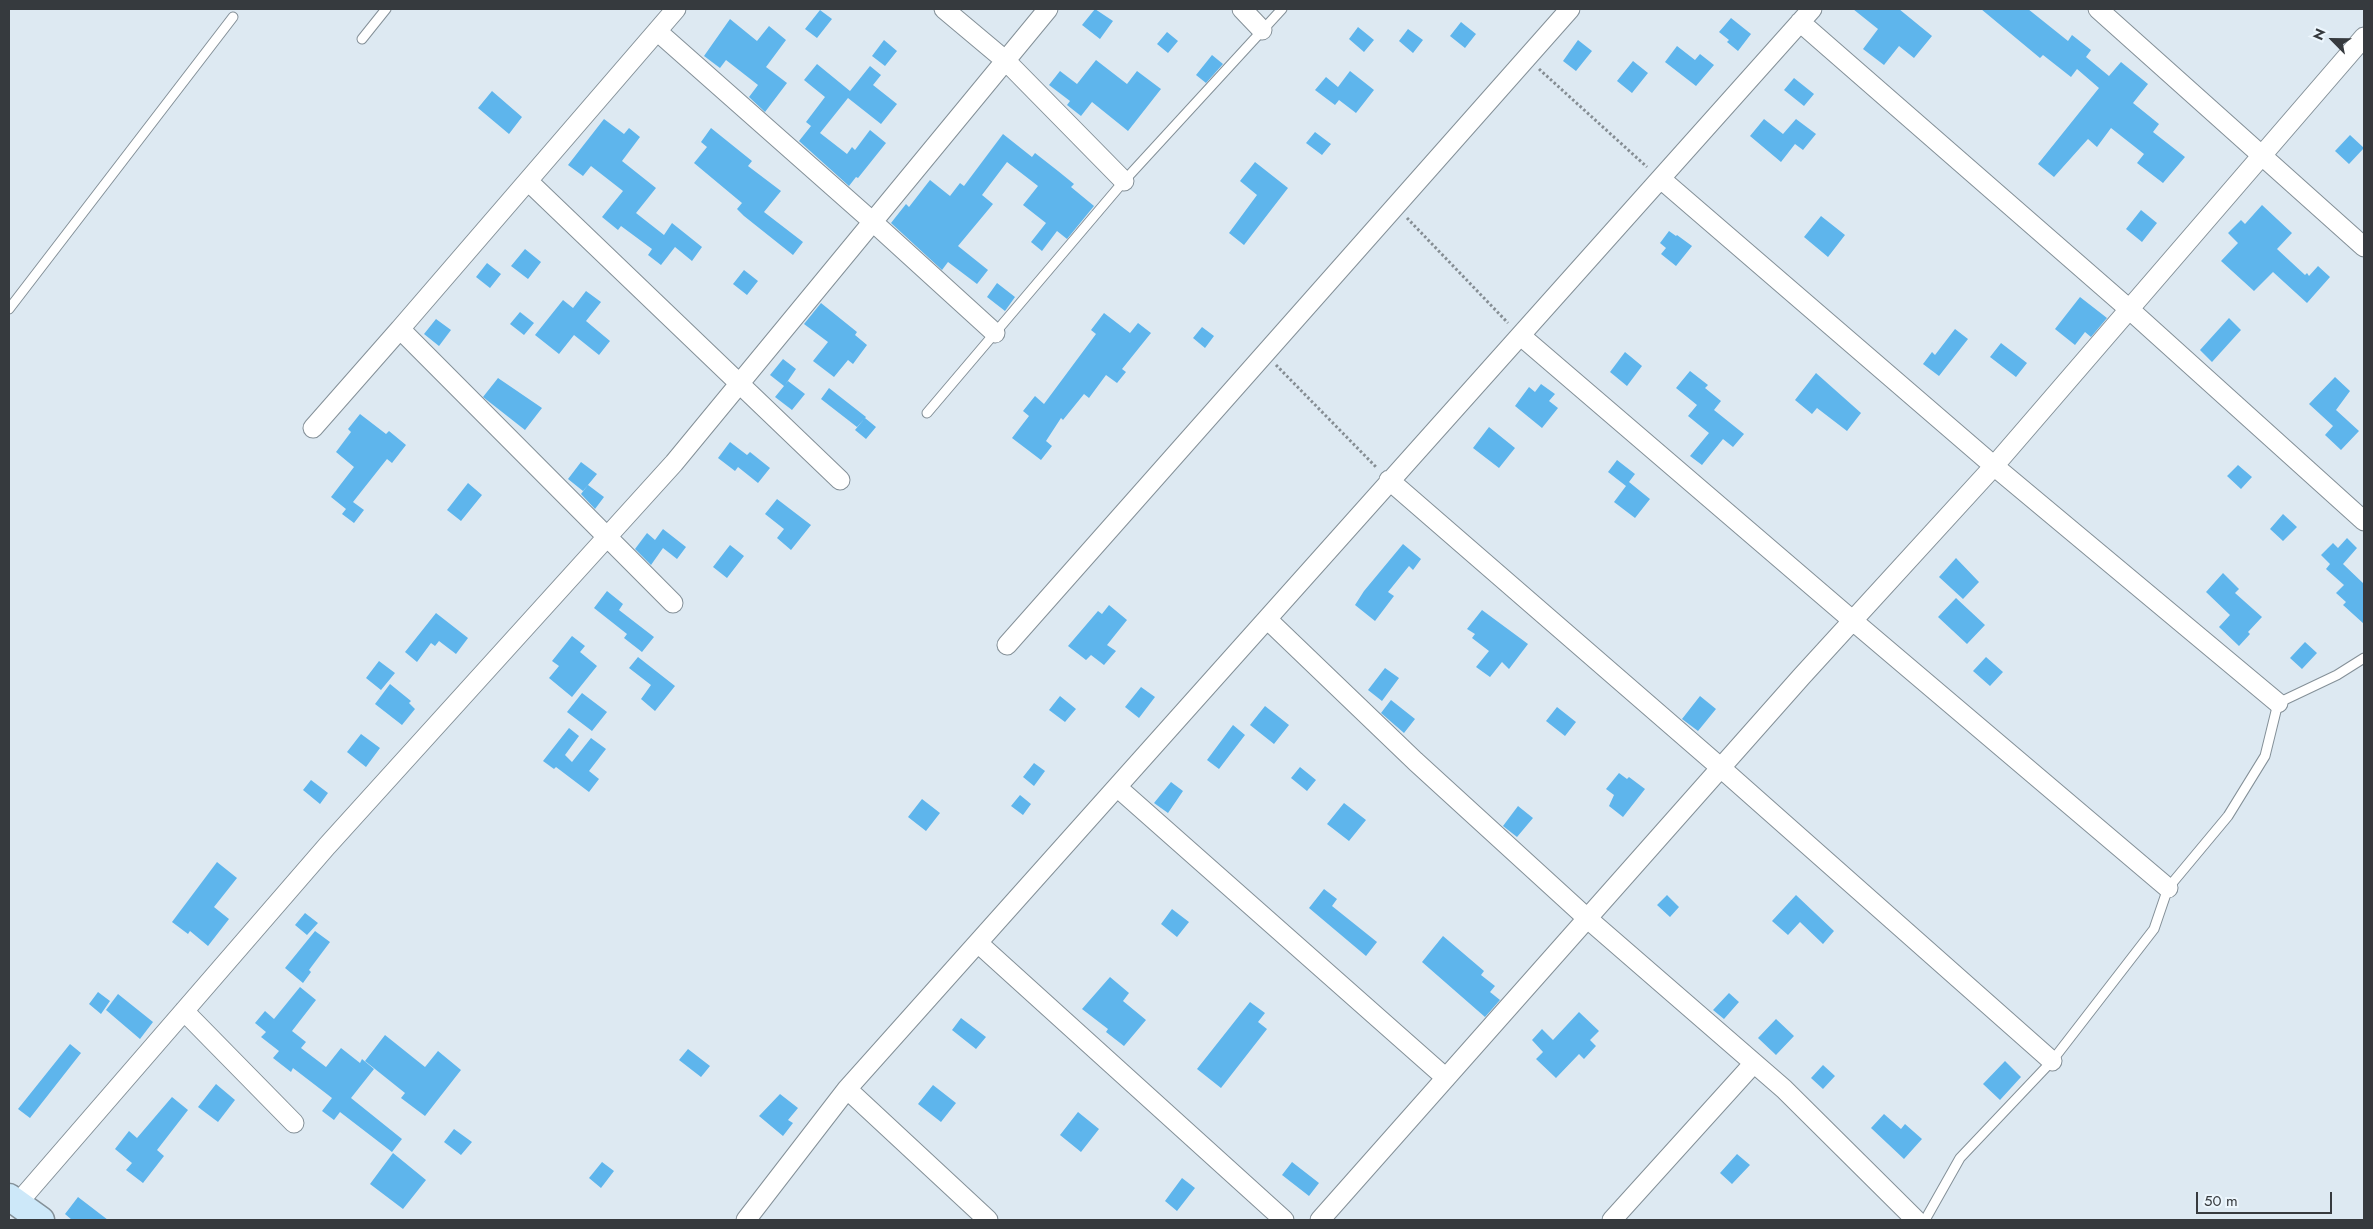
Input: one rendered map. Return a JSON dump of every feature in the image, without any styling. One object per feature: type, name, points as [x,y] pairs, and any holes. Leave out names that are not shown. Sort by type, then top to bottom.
[{"type":"street","points":[[313,428],[676,9]]},
{"type":"street","points":[[944,9],[1006,61],[1124,181]]},
{"type":"street","points":[[41,1220],[13,1200],[184,1011],[327,846],[674,463],[1048,9]]},
{"type":"street","points":[[1242,9],[1262,30]]},
{"type":"street","points":[[1007,645],[1570,9]]},
{"type":"street","points":[[2098,9],[2364,247]]},
{"type":"street","points":[[746,1220],[847,1089],[1389,480],[1521,336],[1806,16],[2364,521]]},
{"type":"street","points":[[657,31],[995,333]]},
{"type":"street","points":[[1320,1220],[1852,620],[1994,466],[2364,37]]},
{"type":"street","points":[[1661,179],[1994,466],[2278,703]]},
{"type":"street","points":[[528,181],[840,480]]},
{"type":"street","points":[[400,329],[673,603]]},
{"type":"street","points":[[1521,336],[2168,888]]},
{"type":"street","points":[[1389,480],[1721,768],[2052,1061]]},
{"type":"street","points":[[1267,619],[1415,761],[1588,918],[1784,1089],[1916,1220]]},
{"type":"street","points":[[1117,787],[1446,1078]]},
{"type":"street","points":[[978,943],[1284,1220]]},
{"type":"street","points":[[184,1011],[294,1123]]},
{"type":"street","points":[[1612,1220],[1754,1062]]},
{"type":"street","points":[[847,1089],[988,1220]]},
{"type":"lane","points":[[362,40],[386,9]]},
{"type":"lane","points":[[927,413],[1124,181],[1282,9]]},
{"type":"lane","points":[[9,309],[233,17]]},
{"type":"lane","points":[[1925,1220],[1960,1158],[2052,1061],[2154,929],[2168,888],[2228,816],[2265,756],[2278,703],[2337,675],[2364,658]]},
{"type":"path","points":[[1527,59],[1661,179]]},
{"type":"path","points":[[1396,206],[1521,336]]},
{"type":"path","points":[[1265,354],[1389,480]]},
{"type":"building","points":[[1095,9],[1113,21],[1100,39],[1082,25]]},
{"type":"building","points":[[1853,9],[1899,9],[1932,36],[1914,58],[1899,46],[1884,65],[1863,49],[1878,29]]},
{"type":"building","points":[[1981,9],[2028,9],[2068,41],[2072,35],[2091,50],[2086,57],[2109,76],[2121,62],[2148,84],[2133,103],[2159,124],[2153,132],[2185,157],[2163,183],[2137,163],[2144,154],[2111,128],[2097,147],[2088,139],[2054,177],[2038,164],[2099,88],[2077,69],[2071,77],[2043,55],[2040,58]]},
{"type":"building","points":[[820,10],[832,19],[817,38],[805,29]]},
{"type":"building","points":[[1731,18],[1751,34],[1738,51],[1719,32]]},
{"type":"building","points":[[730,19],[757,41],[769,26],[786,40],[766,67],[787,83],[765,112],[749,97],[758,85],[726,60],[720,68],[704,56]]},
{"type":"building","points":[[1461,22],[1476,34],[1465,48],[1450,36]]},
{"type":"building","points":[[1358,27],[1374,40],[1364,52],[1349,39]]},
{"type":"building","points":[[1408,29],[1423,40],[1413,53],[1399,41]]},
{"type":"building","points":[[1167,32],[1178,41],[1168,53],[1157,44]]},
{"type":"building","points":[[884,40],[897,51],[885,66],[872,56]]},
{"type":"building","points":[[1578,40],[1592,51],[1576,71],[1563,61]]},
{"type":"building","points":[[1677,46],[1695,60],[1700,54],[1714,65],[1696,86],[1665,62]]},
{"type":"building","points":[[1212,55],[1223,64],[1206,83],[1196,75]]},
{"type":"building","points":[[1096,60],[1127,84],[1137,71],[1161,89],[1128,131],[1092,102],[1081,116],[1067,105],[1070,101],[1049,85],[1060,71],[1077,84]]},
{"type":"building","points":[[1633,61],[1648,73],[1632,93],[1617,81]]},
{"type":"building","points":[[817,64],[850,91],[870,66],[881,75],[873,85],[897,104],[881,124],[848,98],[820,133],[847,154],[852,147],[855,150],[870,130],[886,143],[858,178],[856,177],[849,186],[799,141],[811,126],[806,122],[825,97],[804,80]]},
{"type":"building","points":[[1350,71],[1374,90],[1356,113],[1339,100],[1335,105],[1315,90],[1326,77],[1338,87]]},
{"type":"building","points":[[1794,78],[1814,94],[1804,106],[1784,90]]},
{"type":"building","points":[[492,91],[522,117],[509,134],[478,108]]},
{"type":"building","points":[[604,119],[624,134],[629,128],[640,137],[622,161],[656,188],[636,213],[664,235],[672,223],[702,247],[692,261],[675,247],[661,265],[648,255],[652,249],[621,226],[618,230],[602,217],[623,191],[591,166],[583,176],[568,165]]},
{"type":"building","points":[[1764,119],[1783,134],[1796,119],[1816,134],[1803,150],[1795,144],[1781,162],[1750,136]]},
{"type":"building","points":[[711,128],[752,161],[748,166],[781,191],[764,212],[803,242],[793,255],[744,216],[737,209],[742,203],[694,163],[707,147],[701,142]]},
{"type":"building","points":[[1315,132],[1331,144],[1322,155],[1306,143]]},
{"type":"building","points":[[1003,134],[1032,157],[1035,153],[1058,171],[1074,184],[1071,187],[1094,206],[1067,239],[1057,231],[1042,251],[1031,242],[1046,223],[1023,205],[1038,186],[1007,162],[982,195],[993,204],[958,246],[988,270],[977,284],[948,262],[942,270],[891,223],[906,204],[909,207],[930,180],[950,196],[960,183],[964,186]]},
{"type":"building","points":[[2350,135],[2364,148],[2349,164],[2335,151]]},
{"type":"building","points":[[1255,162],[1288,188],[1244,245],[1229,233],[1257,195],[1240,181]]},
{"type":"building","points":[[2262,205],[2292,233],[2277,249],[2305,275],[2307,273],[2309,276],[2318,266],[2330,277],[2307,303],[2273,272],[2254,291],[2221,261],[2238,243],[2228,233],[2241,220],[2245,224]]},
{"type":"building","points":[[2141,210],[2157,223],[2142,242],[2126,229]]},
{"type":"building","points":[[1821,216],[1845,235],[1828,257],[1804,237]]},
{"type":"building","points":[[1669,231],[1692,246],[1676,266],[1661,254],[1666,248],[1660,243]]},
{"type":"building","points":[[525,249],[541,262],[528,279],[511,266]]},
{"type":"building","points":[[487,263],[501,274],[490,288],[476,277]]},
{"type":"building","points":[[744,270],[758,281],[747,295],[733,284]]},
{"type":"building","points":[[997,283],[1015,297],[1005,311],[987,297]]},
{"type":"building","points":[[586,291],[601,302],[586,321],[610,341],[599,355],[574,335],[559,354],[535,335],[563,300],[573,308]]},
{"type":"building","points":[[2080,297],[2107,318],[2091,337],[2085,332],[2075,345],[2055,329]]},
{"type":"building","points":[[821,303],[857,332],[855,335],[867,345],[853,364],[848,360],[834,377],[813,361],[828,342],[804,324]]},
{"type":"building","points":[[520,312],[534,323],[524,335],[510,324]]},
{"type":"building","points":[[1104,313],[1130,333],[1138,323],[1151,333],[1122,369],[1126,372],[1117,383],[1106,375],[1089,398],[1084,394],[1063,420],[1061,418],[1046,441],[1052,446],[1041,460],[1012,438],[1029,416],[1023,411],[1035,396],[1044,404],[1096,334],[1091,330]]},
{"type":"building","points":[[2229,318],[2241,330],[2212,362],[2200,350]]},
{"type":"building","points":[[436,319],[451,330],[439,346],[424,334]]},
{"type":"building","points":[[1202,327],[1214,336],[1205,348],[1193,338]]},
{"type":"building","points":[[1955,329],[1968,339],[1939,376],[1923,364],[1932,352],[1935,355]]},
{"type":"building","points":[[2001,343],[2027,363],[2016,377],[1990,357]]},
{"type":"building","points":[[1625,352],[1642,366],[1627,386],[1610,372]]},
{"type":"building","points":[[783,359],[796,369],[785,385],[788,381],[805,394],[792,410],[775,397],[784,386],[770,375]]},
{"type":"building","points":[[1690,371],[1708,385],[1705,388],[1721,401],[1714,410],[1744,434],[1733,447],[1723,439],[1702,465],[1690,456],[1709,433],[1688,416],[1697,405],[1676,388]]},
{"type":"building","points":[[1816,373],[1861,413],[1847,431],[1817,408],[1812,414],[1795,400]]},
{"type":"building","points":[[2335,377],[2350,391],[2336,410],[2359,431],[2341,450],[2325,435],[2333,426],[2309,404]]},
{"type":"building","points":[[498,378],[542,408],[525,430],[483,397]]},
{"type":"building","points":[[1541,384],[1555,394],[1549,401],[1558,408],[1542,428],[1515,406],[1529,387],[1535,392]]},
{"type":"building","points":[[829,388],[866,417],[857,427],[821,399]]},
{"type":"building","points":[[360,414],[386,434],[389,431],[406,445],[392,463],[387,459],[353,502],[364,510],[354,523],[342,514],[346,509],[331,497],[354,467],[336,452],[351,432],[348,429]]},
{"type":"building","points":[[865,418],[876,427],[866,439],[855,430]]},
{"type":"building","points":[[1489,427],[1515,448],[1499,468],[1473,448]]},
{"type":"building","points":[[730,442],[747,455],[750,452],[770,468],[758,483],[738,467],[735,471],[718,458]]},
{"type":"building","points":[[1617,460],[1635,474],[1629,482],[1650,499],[1635,518],[1614,502],[1626,486],[1608,472]]},
{"type":"building","points":[[581,462],[597,474],[583,491],[568,479]]},
{"type":"building","points":[[2238,465],[2252,477],[2241,489],[2227,476]]},
{"type":"building","points":[[468,483],[482,495],[461,521],[447,510]]},
{"type":"building","points":[[588,485],[604,497],[595,509],[581,494]]},
{"type":"building","points":[[777,499],[811,525],[791,550],[777,538],[784,529],[765,514]]},
{"type":"building","points":[[2283,514],[2297,527],[2283,541],[2270,529]]},
{"type":"building","points":[[663,529],[686,547],[677,559],[663,548],[651,565],[635,549],[647,533],[655,540]]},
{"type":"building","points":[[2347,538],[2357,548],[2343,564],[2364,584],[2364,624],[2343,605],[2346,602],[2336,593],[2344,585],[2326,569],[2330,564],[2321,555],[2333,543],[2338,548]]},
{"type":"building","points":[[1403,544],[1421,559],[1413,570],[1409,566],[1388,592],[1394,596],[1375,621],[1355,605],[1364,591]]},
{"type":"building","points":[[730,545],[744,556],[727,578],[713,567]]},
{"type":"building","points":[[1956,558],[1979,582],[1963,599],[1939,577]]},
{"type":"building","points":[[2223,573],[2239,589],[2235,593],[2262,617],[2248,632],[2250,634],[2239,646],[2219,627],[2230,615],[2206,592]]},
{"type":"building","points":[[607,591],[623,604],[619,610],[654,637],[642,652],[624,638],[627,634],[594,608]]},
{"type":"building","points":[[1956,598],[1985,625],[1967,644],[1938,617]]},
{"type":"building","points":[[1109,605],[1127,620],[1107,645],[1116,651],[1104,665],[1091,655],[1086,660],[1068,646],[1098,611],[1102,614]]},
{"type":"building","points":[[1482,610],[1528,644],[1509,669],[1502,662],[1490,677],[1476,667],[1489,651],[1472,638],[1475,634],[1467,629]]},
{"type":"building","points":[[436,613],[468,638],[456,654],[439,641],[435,646],[431,643],[417,662],[405,652]]},
{"type":"building","points":[[572,636],[585,646],[580,652],[597,666],[572,697],[549,678],[559,666],[552,661]]},
{"type":"building","points":[[2305,642],[2317,653],[2302,669],[2290,658]]},
{"type":"building","points":[[638,657],[675,686],[655,711],[641,699],[651,685],[629,668]]},
{"type":"building","points":[[1986,657],[2003,672],[1990,686],[1973,671]]},
{"type":"building","points":[[379,661],[395,673],[381,690],[366,678]]},
{"type":"building","points":[[1385,668],[1399,678],[1382,701],[1368,690]]},
{"type":"building","points":[[390,684],[411,701],[409,703],[415,709],[402,725],[375,704]]},
{"type":"building","points":[[1141,687],[1155,697],[1139,718],[1125,707]]},
{"type":"building","points":[[582,693],[607,712],[592,731],[567,712]]},
{"type":"building","points":[[1060,696],[1076,709],[1065,722],[1049,710]]},
{"type":"building","points":[[1700,696],[1716,709],[1698,731],[1682,719]]},
{"type":"building","points":[[1391,700],[1415,719],[1404,733],[1381,713]]},
{"type":"building","points":[[1265,706],[1289,725],[1274,744],[1250,725]]},
{"type":"building","points":[[1557,707],[1576,722],[1565,736],[1546,721]]},
{"type":"building","points":[[1233,725],[1245,735],[1219,769],[1207,760]]},
{"type":"building","points":[[569,728],[579,736],[565,755],[572,762],[591,738],[606,749],[589,771],[599,779],[589,792],[556,767],[554,769],[543,761]]},
{"type":"building","points":[[361,734],[380,748],[366,767],[347,752]]},
{"type":"building","points":[[1034,763],[1045,771],[1034,786],[1023,777]]},
{"type":"building","points":[[1300,767],[1316,780],[1307,791],[1291,778]]},
{"type":"building","points":[[1619,773],[1627,779],[1629,777],[1645,789],[1623,817],[1609,806],[1614,795],[1606,789]]},
{"type":"building","points":[[311,780],[328,793],[320,804],[303,790]]},
{"type":"building","points":[[1171,782],[1183,791],[1168,813],[1154,803]]},
{"type":"building","points":[[1020,795],[1031,804],[1023,815],[1011,806]]},
{"type":"building","points":[[922,799],[940,813],[926,831],[908,817]]},
{"type":"building","points":[[1344,803],[1366,820],[1349,841],[1327,824]]},
{"type":"building","points":[[1518,806],[1533,818],[1517,837],[1503,826]]},
{"type":"building","points":[[217,862],[237,878],[214,907],[229,919],[208,946],[190,931],[188,934],[172,922]]},
{"type":"building","points":[[1324,889],[1337,899],[1332,906],[1377,942],[1366,956],[1309,908]]},
{"type":"building","points":[[1667,895],[1679,907],[1670,917],[1657,905]]},
{"type":"building","points":[[1796,895],[1834,931],[1823,944],[1800,922],[1788,935],[1772,921]]},
{"type":"building","points":[[1172,909],[1189,922],[1177,937],[1161,924]]},
{"type":"building","points":[[305,913],[318,923],[307,935],[295,925]]},
{"type":"building","points":[[315,931],[330,942],[309,970],[311,972],[303,983],[285,968]]},
{"type":"building","points":[[1443,936],[1484,971],[1481,975],[1495,986],[1490,992],[1500,1000],[1485,1017],[1422,962]]},
{"type":"building","points":[[1110,977],[1129,993],[1123,1001],[1146,1020],[1124,1046],[1106,1032],[1108,1029],[1082,1009]]},
{"type":"building","points":[[300,987],[316,1000],[292,1031],[306,1042],[301,1048],[326,1067],[341,1048],[360,1063],[362,1059],[374,1069],[351,1098],[402,1139],[392,1152],[340,1112],[334,1120],[322,1111],[332,1098],[293,1068],[291,1072],[273,1058],[279,1051],[261,1037],[266,1032],[255,1023],[265,1011],[274,1019]]},
{"type":"building","points":[[98,992],[110,1001],[101,1014],[89,1004]]},
{"type":"building","points":[[1729,993],[1739,1002],[1724,1019],[1713,1010]]},
{"type":"building","points":[[118,994],[153,1022],[140,1039],[106,1010]]},
{"type":"building","points":[[1250,1002],[1265,1013],[1258,1022],[1267,1029],[1221,1088],[1197,1069]]},
{"type":"building","points":[[1579,1012],[1599,1031],[1590,1040],[1596,1046],[1584,1059],[1579,1054],[1556,1078],[1536,1059],[1543,1052],[1532,1040],[1542,1029],[1553,1040]]},
{"type":"building","points":[[961,1018],[986,1037],[976,1049],[952,1030]]},
{"type":"building","points":[[1776,1019],[1794,1036],[1776,1055],[1758,1038]]},
{"type":"building","points":[[385,1035],[425,1067],[438,1051],[461,1070],[425,1116],[401,1098],[405,1093],[365,1061]]},
{"type":"building","points":[[70,1044],[81,1053],[30,1118],[18,1109]]},
{"type":"building","points":[[688,1049],[710,1066],[701,1077],[679,1060]]},
{"type":"building","points":[[2005,1061],[2021,1077],[2000,1100],[1983,1084]]},
{"type":"building","points":[[1823,1065],[1835,1076],[1823,1089],[1811,1078]]},
{"type":"building","points":[[216,1084],[235,1100],[218,1122],[198,1107]]},
{"type":"building","points":[[933,1085],[956,1103],[941,1122],[918,1104]]},
{"type":"building","points":[[780,1094],[798,1108],[788,1120],[793,1123],[783,1136],[759,1116]]},
{"type":"building","points":[[172,1097],[188,1110],[157,1150],[164,1156],[143,1183],[126,1170],[132,1163],[115,1149],[129,1131],[137,1138]]},
{"type":"building","points":[[1078,1112],[1099,1129],[1081,1152],[1060,1135]]},
{"type":"building","points":[[1884,1114],[1901,1129],[1905,1124],[1922,1139],[1904,1159],[1871,1128]]},
{"type":"building","points":[[454,1129],[472,1142],[461,1155],[444,1142]]},
{"type":"building","points":[[393,1153],[426,1180],[403,1209],[370,1184]]},
{"type":"building","points":[[1737,1154],[1750,1165],[1732,1184],[1720,1173]]},
{"type":"building","points":[[602,1162],[614,1171],[601,1188],[589,1178]]},
{"type":"building","points":[[1292,1162],[1319,1183],[1309,1196],[1282,1175]]},
{"type":"building","points":[[1182,1178],[1195,1188],[1177,1211],[1165,1201]]},
{"type":"building","points":[[78,1197],[108,1220],[72,1220],[65,1214]]}]
